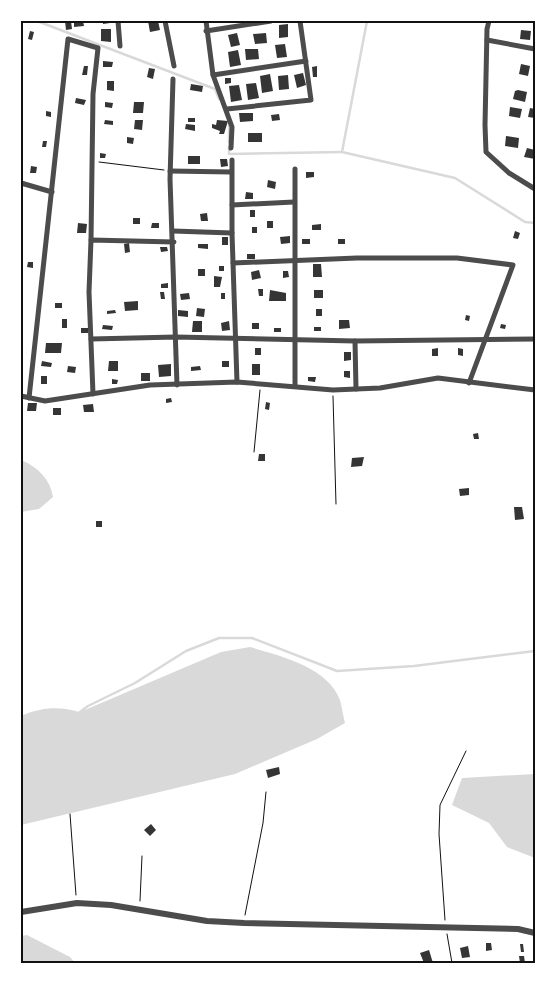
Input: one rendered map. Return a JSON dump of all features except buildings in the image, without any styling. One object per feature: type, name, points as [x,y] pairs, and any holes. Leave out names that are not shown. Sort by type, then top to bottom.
[{"type":"street","points":[[118,21],[120,46]]},
{"type":"street","points":[[165,21],[174,66]]},
{"type":"street","points":[[206,21],[213,75],[232,127],[232,148]]},
{"type":"street","points":[[206,31],[271,21]]},
{"type":"street","points":[[227,109],[311,100],[300,21]]},
{"type":"street","points":[[489,21],[487,40],[486,152],[509,173],[535,188]]},
{"type":"street","points":[[29,398],[68,39],[98,48],[93,94],[90,161],[93,394]]},
{"type":"street","points":[[487,40],[535,48]]},
{"type":"street","points":[[213,75],[306,61]]},
{"type":"street","points":[[173,79],[170,171],[174,242],[177,385]]},
{"type":"street","points":[[232,160],[232,233],[237,382]]},
{"type":"street","points":[[295,168],[295,386]]},
{"type":"street","points":[[170,171],[231,172]]},
{"type":"street","points":[[21,183],[52,192]]},
{"type":"street","points":[[232,205],[294,202]]},
{"type":"street","points":[[173,231],[232,233]]},
{"type":"street","points":[[91,240],[174,242]]},
{"type":"street","points":[[233,263],[457,258],[513,265],[469,384]]},
{"type":"street","points":[[91,339],[236,337],[356,341],[535,340]]},
{"type":"street","points":[[356,341],[356,389]]},
{"type":"street","points":[[21,396],[45,401],[150,386],[237,382],[333,390],[380,388],[438,378],[469,384],[535,390]]},
{"type":"street","points":[[21,912],[77,903],[140,910],[207,921],[518,929],[535,933]]},
{"type":"path","points":[[90,161],[170,171]]},
{"type":"path","points":[[254,452],[260,384]]},
{"type":"path","points":[[333,390],[336,504]]},
{"type":"path","points":[[452,963],[446,927],[440,805],[466,752]]},
{"type":"path","points":[[244,923],[263,823],[266,792]]},
{"type":"path","points":[[70,814],[77,903]]},
{"type":"path","points":[[140,910],[142,856]]},
{"type":"shaded area","points":[[21,460],[38,470],[49,485],[53,497],[39,509],[21,512]]},
{"type":"shaded area","points":[[250,647],[302,664],[325,679],[334,689],[340,700],[345,723],[317,739],[235,774],[21,825],[21,716],[50,708],[80,712],[221,652]]},
{"type":"shaded area","points":[[535,774],[535,858],[507,847],[489,823],[452,805],[462,778]]},
{"type":"shaded area","points":[[27,935],[70,957],[75,963],[21,963],[21,936]]},
{"type":"waterway","points":[[37,21],[215,89],[219,99]]},
{"type":"waterway","points":[[367,21],[342,152],[455,178],[525,222],[535,223]]},
{"type":"waterway","points":[[229,122],[229,142]]},
{"type":"waterway","points":[[229,147],[229,154],[342,152]]},
{"type":"waterway","points":[[80,712],[88,706],[135,683],[186,651],[219,638],[252,638],[337,671],[414,666],[535,651]]}]
